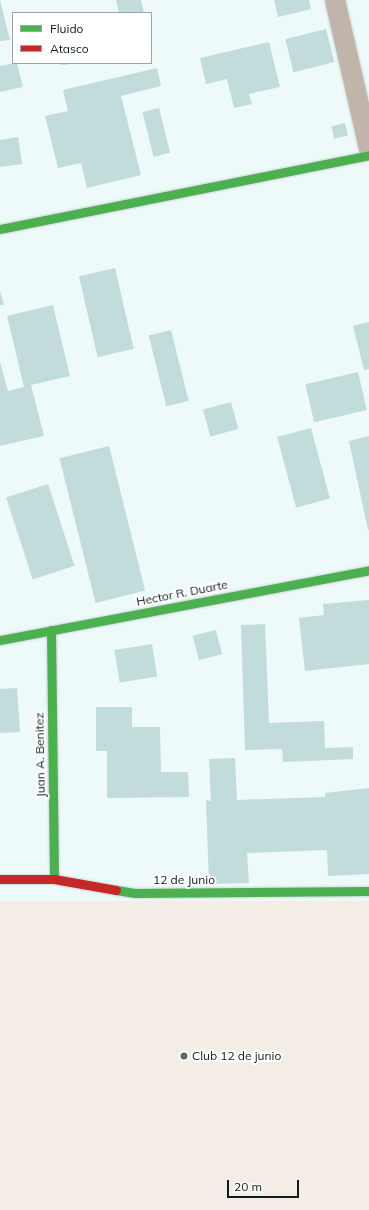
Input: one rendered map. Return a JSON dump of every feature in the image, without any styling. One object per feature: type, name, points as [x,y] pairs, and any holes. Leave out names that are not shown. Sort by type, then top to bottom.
[{"type":"street","points":[[335,0],[369,149]]},
{"type":"street","points":[[0,229],[369,155]]},
{"type":"street","name":"Hector R. Duarte","points":[[0,640],[369,570]]},
{"type":"street","name":"Juan A. Benitez","points":[[51,630],[54,879]]},
{"type":"street","name":"12 de Junio","points":[[0,879],[54,879],[135,893],[369,891]]},
{"type":"shaded area","name":"Club 12 de junio","points":[[0,901],[369,901],[369,1210],[0,1210]]},
{"type":"building","points":[[0,0],[10,40],[0,41]]},
{"type":"building","points":[[116,0],[141,0],[144,12],[119,12]]},
{"type":"building","points":[[274,0],[309,0],[311,9],[278,17]]},
{"type":"building","points":[[326,29],[334,62],[293,72],[285,39]]},
{"type":"building","points":[[269,42],[280,87],[249,94],[252,104],[234,108],[227,79],[206,84],[200,58]]},
{"type":"building","points":[[17,64],[23,87],[0,92],[0,66]]},
{"type":"building","points":[[157,68],[161,86],[121,96],[141,175],[87,188],[81,163],[58,168],[45,116],[68,111],[63,90]]},
{"type":"building","points":[[159,108],[170,153],[154,157],[143,112]]},
{"type":"building","points":[[345,123],[348,136],[334,139],[331,126]]},
{"type":"building","points":[[18,137],[22,164],[0,167],[0,140]]},
{"type":"building","points":[[115,268],[134,349],[98,357],[79,276]]},
{"type":"building","points":[[0,291],[4,305],[0,305]]},
{"type":"building","points":[[53,305],[70,376],[31,385],[44,436],[0,446],[0,362],[8,391],[24,387],[7,316]]},
{"type":"building","points":[[369,322],[369,369],[364,370],[353,326]]},
{"type":"building","points":[[171,330],[189,401],[166,406],[149,336]]},
{"type":"building","points":[[358,372],[367,410],[314,422],[305,384]]},
{"type":"building","points":[[231,402],[238,429],[210,437],[203,410]]},
{"type":"building","points":[[311,428],[330,499],[296,508],[277,437]]},
{"type":"building","points":[[369,436],[369,530],[368,530],[349,441]]},
{"type":"building","points":[[109,446],[145,591],[96,603],[60,458]]},
{"type":"building","points":[[48,484],[75,566],[33,579],[6,498]]},
{"type":"building","points":[[369,600],[369,664],[305,671],[299,618],[324,615],[323,604]]},
{"type":"building","points":[[265,624],[269,723],[324,721],[325,748],[353,747],[353,759],[283,762],[282,749],[245,750],[241,625]]},
{"type":"building","points":[[216,630],[222,654],[199,660],[193,636]]},
{"type":"building","points":[[152,644],[157,677],[120,683],[114,650]]},
{"type":"building","points":[[17,688],[20,732],[0,733],[0,689]]},
{"type":"building","points":[[96,707],[132,707],[132,727],[160,727],[161,772],[188,772],[189,797],[107,798],[107,751],[96,751]]},
{"type":"building","points":[[235,758],[237,800],[325,797],[325,793],[369,788],[369,874],[328,876],[327,850],[247,853],[249,883],[209,884],[206,800],[211,801],[209,759]]},
{"type":"traffic: fast","points":[[0,229],[369,155]]},
{"type":"traffic: fast","points":[[0,640],[369,570]]},
{"type":"traffic: fast","points":[[51,630],[54,879]]},
{"type":"traffic: fast","points":[[116,890],[135,893],[369,891]]},
{"type":"traffic: jam","points":[[0,879],[54,879],[116,890]]},
{"type":"place","name":"Club 12 de junio","points":[[184,1056]]}]
